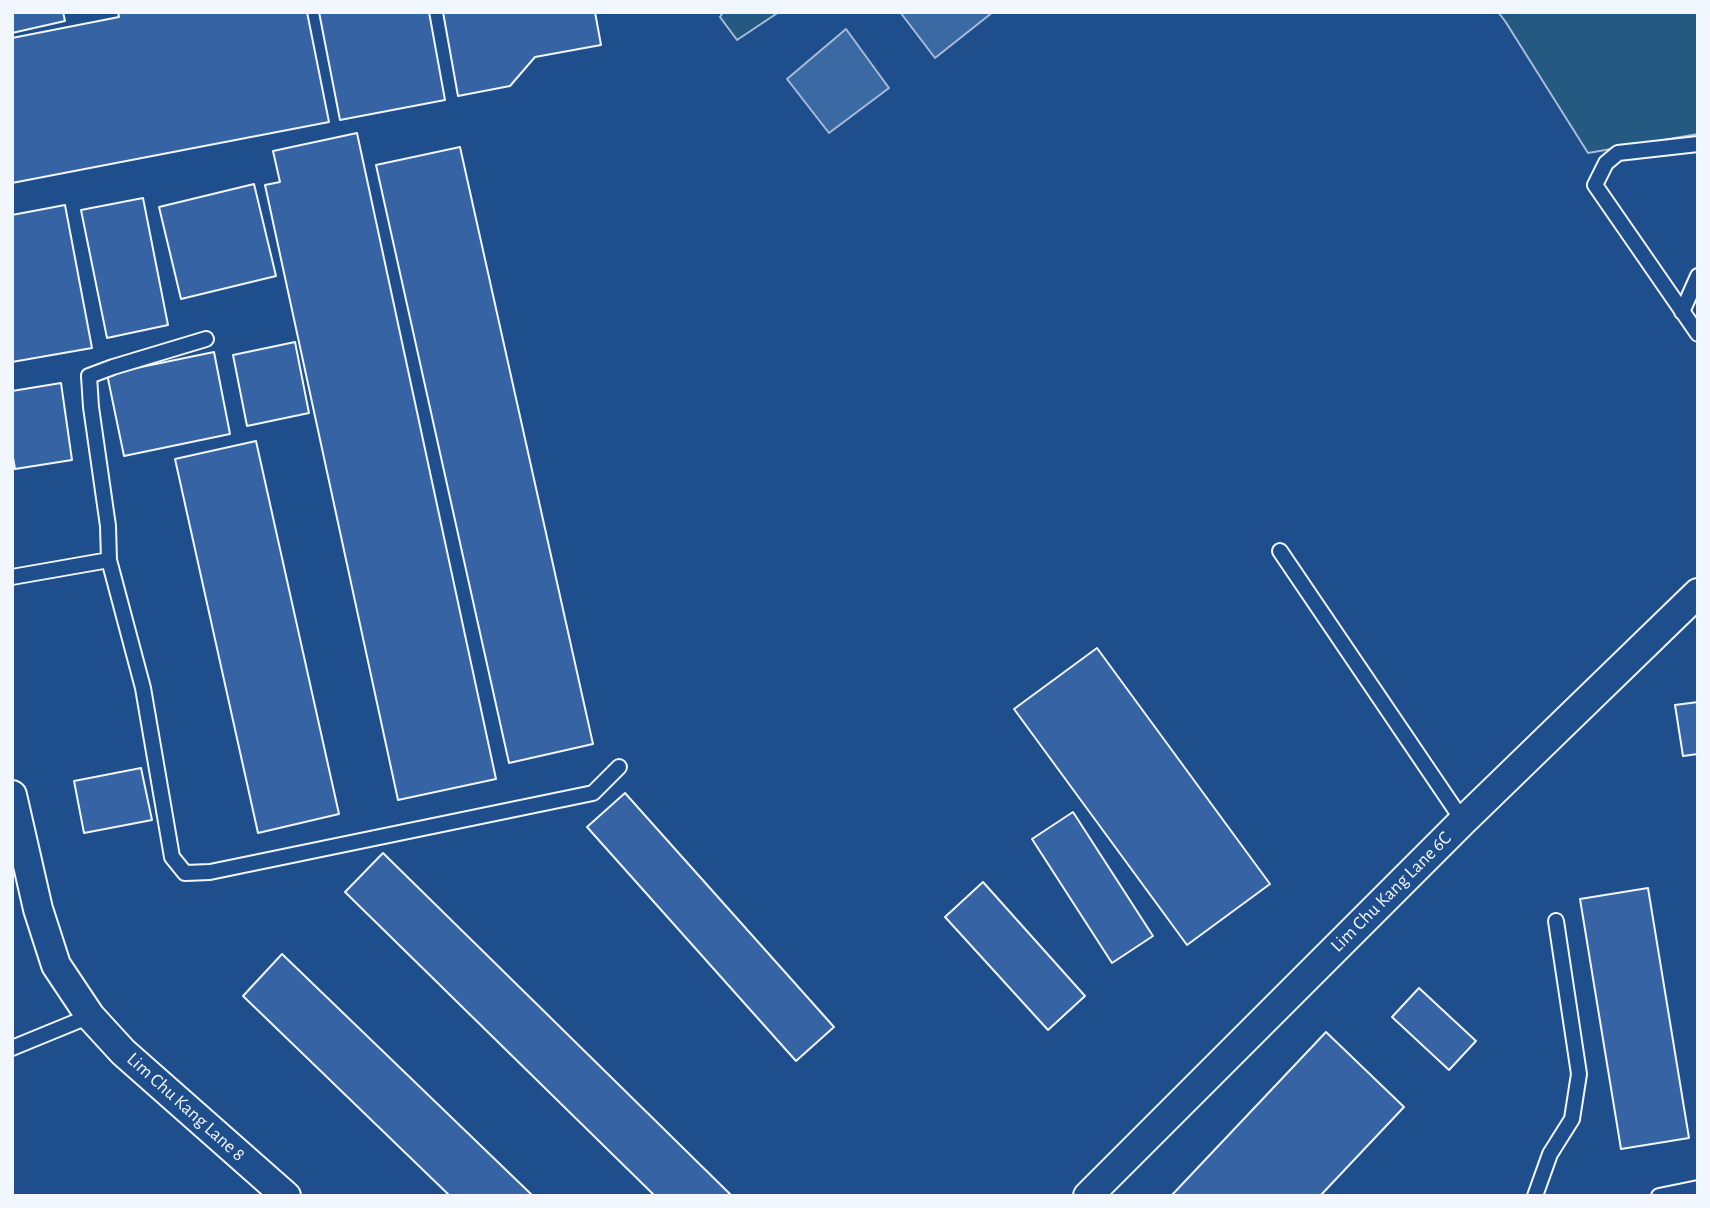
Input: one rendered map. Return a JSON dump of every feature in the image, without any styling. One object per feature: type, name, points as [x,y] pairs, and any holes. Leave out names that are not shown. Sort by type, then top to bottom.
[{"type":"street","name":"Lim Chu Kang Lane 6C","points":[[1088,1196],[1463,821],[1698,593]]},
{"type":"street","name":"Lim Chu Kang Lane 8","points":[[12,795],[16,828],[56,965],[90,1016],[123,1052],[286,1196]]},
{"type":"lane","points":[[1698,144],[1618,153],[1605,163],[1595,185],[1698,334]]},
{"type":"lane","points":[[1682,312],[1698,276]]},
{"type":"lane","points":[[206,339],[89,376],[110,560],[143,688],[172,857],[185,873],[210,873],[593,793],[618,767]]},
{"type":"lane","points":[[1280,551],[1463,821]]},
{"type":"lane","points":[[12,577],[110,560]]},
{"type":"lane","points":[[1535,1196],[1550,1154],[1572,1119],[1579,1074],[1556,921]]},
{"type":"lane","points":[[12,1048],[90,1016]]},
{"type":"lane","points":[[1659,1196],[1698,1188]]},
{"type":"shaded area","points":[[723,12],[779,12],[737,40],[720,17]]},
{"type":"shaded area","points":[[900,12],[993,12],[935,58]]},
{"type":"shaded area","points":[[1498,12],[1698,12],[1698,134],[1588,153]]},
{"type":"shaded area","points":[[846,29],[889,88],[829,133],[787,79]]},
{"type":"building","points":[[12,12],[63,12],[65,21],[12,33]]},
{"type":"building","points":[[118,12],[307,12],[329,122],[12,183],[12,38],[119,17]]},
{"type":"building","points":[[319,12],[429,12],[445,100],[340,120]]},
{"type":"building","points":[[443,12],[595,12],[601,45],[535,57],[510,86],[458,96]]},
{"type":"building","points":[[357,133],[496,779],[398,800],[265,185],[280,182],[273,151]]},
{"type":"building","points":[[460,147],[593,744],[509,763],[376,165]]},
{"type":"building","points":[[254,184],[276,276],[181,299],[159,207]]},
{"type":"building","points":[[143,198],[168,325],[107,338],[81,210]]},
{"type":"building","points":[[65,205],[92,348],[12,362],[12,215]]},
{"type":"building","points":[[295,342],[309,413],[247,426],[233,355]]},
{"type":"building","points":[[214,352],[230,434],[124,456],[107,374]]},
{"type":"building","points":[[61,383],[72,460],[15,469],[12,452],[12,391]]},
{"type":"building","points":[[256,441],[339,814],[258,833],[175,459]]},
{"type":"building","points":[[1097,648],[1270,884],[1187,945],[1014,709]]},
{"type":"building","points":[[1698,702],[1698,754],[1683,756],[1675,705]]},
{"type":"building","points":[[141,768],[152,820],[84,833],[74,781]]},
{"type":"building","points":[[625,793],[834,1027],[796,1061],[587,827]]},
{"type":"building","points":[[1073,812],[1153,936],[1112,963],[1032,839]]},
{"type":"building","points":[[383,853],[732,1196],[655,1196],[345,892]]},
{"type":"building","points":[[983,882],[1085,996],[1048,1030],[945,917]]},
{"type":"building","points":[[1648,888],[1689,1138],[1621,1149],[1580,899]]},
{"type":"building","points":[[282,954],[533,1196],[450,1196],[243,996]]},
{"type":"building","points":[[1419,988],[1476,1041],[1449,1070],[1392,1017]]},
{"type":"building","points":[[1326,1032],[1404,1107],[1320,1196],[1171,1196]]}]
